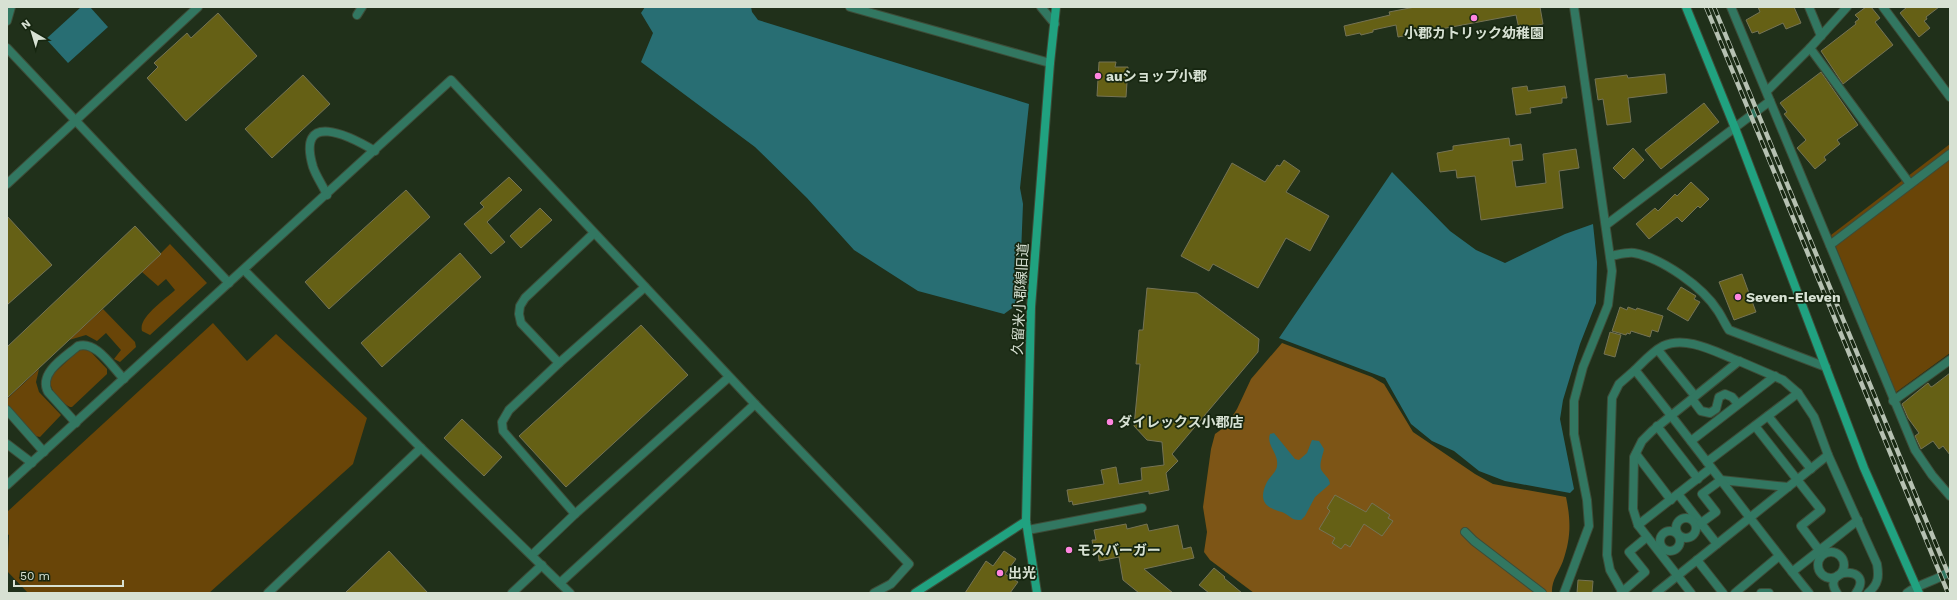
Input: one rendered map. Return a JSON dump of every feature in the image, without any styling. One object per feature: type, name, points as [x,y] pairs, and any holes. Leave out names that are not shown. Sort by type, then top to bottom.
[{"type":"street","points":[[7,21],[11,7]]},
{"type":"street","points":[[7,184],[198,7]]},
{"type":"street","points":[[357,15],[362,7]]},
{"type":"street","points":[[850,7],[1050,63]]},
{"type":"street","points":[[1041,7],[1055,24]]},
{"type":"street","name":"久留米小郡線旧道","points":[[1037,593],[1026,520],[1031,307],[1050,63],[1056,7]]},
{"type":"street","points":[[1564,593],[1589,526],[1587,500],[1574,434],[1574,401],[1583,367],[1608,305],[1612,271],[1574,7]]},
{"type":"street","points":[[1686,7],[1735,128],[1864,468],[1917,589]]},
{"type":"street","points":[[1732,7],[1893,401],[1915,450],[1932,475],[1950,496]]},
{"type":"street","points":[[1809,7],[1821,36]]},
{"type":"street","points":[[1767,91],[1810,48],[1847,7]]},
{"type":"street","points":[[1883,7],[1950,97]]},
{"type":"street","points":[[7,48],[229,283]]},
{"type":"street","points":[[1810,48],[1910,184]]},
{"type":"street","points":[[7,485],[327,195],[451,80],[729,377],[909,564],[891,584],[874,593]]},
{"type":"street","points":[[1606,225],[1770,101]]},
{"type":"street","points":[[327,195],[314,167],[310,148],[313,137],[318,132],[331,131],[341,134],[356,139],[375,151]]},
{"type":"street","points":[[1830,245],[1950,154]]},
{"type":"street","points":[[559,363],[521,323],[519,314],[520,306],[525,298],[594,233]]},
{"type":"street","points":[[1610,256],[1633,253],[1666,266],[1686,278],[1701,292],[1718,310],[1729,330],[1826,367]]},
{"type":"street","points":[[244,270],[421,448],[570,593]]},
{"type":"street","points":[[575,514],[503,431],[502,422],[509,410],[559,363],[645,287]]},
{"type":"street","points":[[1647,537],[1629,552],[1645,572],[1622,592],[1610,570],[1607,555],[1612,398],[1619,384],[1662,346],[1675,342],[1691,344],[1739,361],[1775,376],[1783,380],[1798,393],[1814,417],[1828,455],[1877,564],[1879,578],[1873,589],[1868,593]]},
{"type":"street","points":[[76,423],[45,387],[45,379],[49,372],[78,346],[84,344],[90,345],[124,379]]},
{"type":"street","points":[[1658,350],[1702,411],[1710,413],[1716,408],[1719,397],[1726,394],[1732,397],[1738,404]]},
{"type":"street","points":[[1893,401],[1950,360]]},
{"type":"street","points":[[1691,593],[1677,576],[1659,548],[1647,537],[1638,525],[1633,509],[1636,454],[1642,441],[1657,426],[1739,361]]},
{"type":"street","points":[[1635,370],[1672,415],[1806,592]]},
{"type":"street","points":[[1691,441],[1775,376]]},
{"type":"street","points":[[532,555],[575,514],[729,377]]},
{"type":"street","points":[[1638,525],[1698,479],[1709,465],[1755,426],[1798,393]]},
{"type":"street","points":[[560,582],[755,404]]},
{"type":"street","points":[[7,410],[44,452]]},
{"type":"street","points":[[1768,416],[1810,469]]},
{"type":"street","points":[[1657,426],[1698,479]]},
{"type":"street","points":[[1755,426],[1821,510],[1801,526],[1821,552]]},
{"type":"street","points":[[7,444],[32,462]]},
{"type":"street","points":[[268,593],[421,448]]},
{"type":"street","points":[[1636,454],[1717,544]]},
{"type":"street","points":[[1656,593],[1828,455]]},
{"type":"street","points":[[1697,522],[1716,512],[1702,494],[1721,480],[1788,487]]},
{"type":"street","points":[[1028,530],[1142,508]]},
{"type":"street","points":[[1659,548],[1671,551],[1677,549],[1681,544],[1676,525],[1680,520],[1689,518],[1697,522]]},
{"type":"street","points":[[915,593],[1026,520]]},
{"type":"street","points":[[1792,572],[1821,552],[1858,520]]},
{"type":"street","points":[[1659,548],[1660,537],[1663,533],[1673,531],[1684,538],[1689,538],[1696,531],[1697,522]]},
{"type":"street","points":[[1465,532],[1474,541],[1542,593]]},
{"type":"street","points":[[1821,552],[1833,552],[1843,558],[1844,566],[1834,581],[1833,587],[1837,593]]},
{"type":"street","points":[[1821,552],[1818,563],[1821,574],[1829,578],[1844,572],[1855,573],[1860,584],[1856,593]]},
{"type":"street","points":[[1735,593],[1780,556]]},
{"type":"street","points":[[1697,560],[1723,593]]},
{"type":"street","points":[[512,593],[542,565]]},
{"type":"street","points":[[1907,593],[1942,577],[1950,571]]},
{"type":"street","points":[[1761,593],[1769,593]]},
{"type":"shaded area","points":[[1950,144],[1950,353],[1895,393],[1831,235]]},
{"type":"shaded area","points":[[170,244],[207,283],[150,335],[142,331],[144,320],[148,314],[175,290],[166,279],[158,286],[142,272]]},
{"type":"shaded area","points":[[103,309],[135,342],[136,347],[120,362],[114,359],[121,350],[106,333],[97,341],[86,335],[69,340]]},
{"type":"shaded area","points":[[213,323],[247,361],[276,334],[367,418],[353,464],[209,593],[28,593],[7,571],[9,535],[7,534],[7,512]]},
{"type":"shaded area","points":[[1282,343],[1372,377],[1384,384],[1413,432],[1475,474],[1493,484],[1566,497],[1569,514],[1568,545],[1553,584],[1552,593],[1254,593],[1210,560],[1204,552],[1207,532],[1203,507],[1211,449],[1215,434],[1226,426],[1237,409],[1251,379]]},
{"type":"shaded area","points":[[80,349],[89,350],[107,369],[107,374],[72,407],[70,407],[58,398],[52,389],[50,380],[51,376]]},
{"type":"shaded area","points":[[39,369],[36,382],[39,392],[61,415],[40,437],[35,436],[7,406],[7,399]]},
{"type":"water","points":[[81,7],[90,7],[108,27],[68,63],[46,39]]},
{"type":"water","points":[[645,7],[751,7],[752,12],[758,20],[1029,104],[1020,188],[1023,204],[1019,303],[1004,314],[918,291],[854,250],[807,198],[755,147],[641,62],[653,33],[641,13]]},
{"type":"water","points":[[1392,172],[1450,231],[1476,250],[1505,263],[1565,234],[1593,224],[1597,262],[1596,303],[1580,344],[1563,400],[1560,419],[1574,489],[1570,493],[1505,481],[1479,471],[1454,451],[1432,441],[1411,424],[1385,378],[1279,338]]},
{"type":"water","points":[[1274,433],[1295,459],[1299,460],[1307,453],[1312,440],[1319,441],[1324,449],[1321,469],[1328,478],[1330,484],[1315,497],[1305,516],[1301,520],[1295,520],[1285,513],[1268,506],[1264,500],[1263,495],[1266,484],[1277,466],[1276,457],[1269,438],[1270,434]]},
{"type":"building","points":[[1415,7],[1540,7],[1543,24],[1519,29],[1516,15],[1398,37],[1396,25],[1373,30],[1373,32],[1361,35],[1360,33],[1346,36],[1344,26],[1390,15],[1389,12]]},
{"type":"building","points":[[1758,7],[1794,7],[1801,23],[1786,29],[1783,23],[1759,34],[1758,31],[1752,33],[1746,20],[1760,12]]},
{"type":"building","points":[[1866,7],[1871,7],[1880,18],[1875,22],[1893,45],[1843,84],[1821,51],[1856,24],[1855,22],[1859,19],[1855,15]]},
{"type":"building","points":[[1907,7],[1939,7],[1926,17],[1927,19],[1924,21],[1930,28],[1919,37],[1900,13]]},
{"type":"building","points":[[218,13],[257,56],[186,121],[147,78],[158,67],[154,63],[187,33],[191,38]]},
{"type":"building","points":[[1099,62],[1116,62],[1115,67],[1128,67],[1126,97],[1097,96]]},
{"type":"building","points":[[1821,72],[1858,125],[1837,140],[1840,144],[1824,157],[1826,160],[1815,169],[1797,148],[1806,140],[1784,114],[1787,112],[1780,103]]},
{"type":"building","points":[[1665,74],[1667,93],[1628,98],[1631,122],[1607,125],[1603,99],[1598,100],[1595,79],[1627,75],[1628,78]]},
{"type":"building","points":[[303,75],[330,104],[272,158],[245,129]]},
{"type":"building","points":[[1527,86],[1528,91],[1565,86],[1567,98],[1562,98],[1562,103],[1530,108],[1531,113],[1516,115],[1512,88]]},
{"type":"building","points":[[1704,103],[1719,122],[1661,169],[1645,150]]},
{"type":"building","points":[[1509,138],[1510,146],[1521,144],[1523,160],[1512,161],[1516,187],[1546,183],[1543,154],[1576,149],[1579,168],[1559,171],[1563,208],[1481,220],[1475,176],[1457,178],[1456,170],[1440,172],[1437,153],[1453,150],[1453,146]]},
{"type":"building","points":[[1633,148],[1644,160],[1624,179],[1613,168]]},
{"type":"building","points":[[1284,160],[1300,171],[1286,192],[1329,216],[1310,251],[1286,238],[1258,288],[1213,264],[1209,271],[1181,256],[1232,163],[1265,182],[1277,165],[1280,166]]},
{"type":"building","points":[[509,177],[522,190],[487,222],[505,242],[491,254],[464,224],[484,207],[480,203]]},
{"type":"building","points":[[1691,182],[1709,199],[1700,208],[1698,206],[1682,222],[1677,217],[1649,239],[1636,224],[1655,208],[1658,211],[1675,194],[1677,196]]},
{"type":"building","points":[[406,190],[430,217],[329,309],[305,282]]},
{"type":"building","points":[[540,208],[552,220],[521,248],[510,236]]},
{"type":"building","points":[[7,216],[52,265],[7,305]]},
{"type":"building","points":[[135,226],[161,254],[7,398],[7,347]]},
{"type":"building","points":[[460,253],[481,277],[382,367],[361,343]]},
{"type":"building","name":"Seven-Eleven","points":[[1742,274],[1756,312],[1734,320],[1719,282]]},
{"type":"building","points":[[1681,287],[1696,296],[1694,299],[1700,302],[1688,321],[1667,309]]},
{"type":"building","points":[[1147,288],[1197,293],[1259,339],[1258,352],[1172,454],[1178,461],[1166,473],[1169,490],[1149,494],[1149,491],[1073,505],[1072,501],[1069,502],[1067,490],[1104,484],[1101,470],[1116,467],[1119,484],[1142,480],[1141,468],[1164,465],[1162,442],[1147,440],[1134,426],[1140,364],[1136,364],[1139,330],[1143,330]]},
{"type":"building","points":[[1620,307],[1627,310],[1628,307],[1636,310],[1637,308],[1663,316],[1658,332],[1652,330],[1650,337],[1631,331],[1630,334],[1627,333],[1626,335],[1612,331]]},
{"type":"building","points":[[641,325],[688,375],[566,487],[519,436]]},
{"type":"building","points":[[1610,332],[1621,335],[1615,357],[1604,354]]},
{"type":"building","points":[[1950,373],[1950,455],[1943,446],[1939,449],[1933,441],[1921,449],[1915,436],[1919,433],[1908,418],[1902,404],[1928,383],[1931,387]]},
{"type":"building","points":[[462,419],[502,457],[484,476],[444,438]]},
{"type":"building","points":[[1335,495],[1366,512],[1372,503],[1390,515],[1388,518],[1393,521],[1382,536],[1364,524],[1350,547],[1345,544],[1341,549],[1332,543],[1335,538],[1319,529],[1330,511],[1327,508]]},
{"type":"building","points":[[1126,524],[1127,529],[1147,524],[1149,531],[1178,525],[1183,549],[1191,547],[1194,558],[1144,569],[1173,593],[1139,593],[1123,580],[1119,557],[1099,561],[1098,552],[1094,553],[1092,540],[1096,540],[1094,530]]},
{"type":"building","points":[[389,551],[428,593],[345,593]]},
{"type":"building","points":[[1004,551],[1016,559],[1005,574],[1018,582],[1010,593],[965,593],[986,561],[993,566]]},
{"type":"building","points":[[1214,568],[1242,593],[1209,593],[1199,585]]},
{"type":"building","points":[[1578,580],[1593,581],[1592,593],[1577,593]]},
{"type":"railway","points":[[1706,7],[1948,593]]},
{"type":"railway","points":[[1714,7],[1950,578]]},
{"type":"place","name":"小郡カトリック幼稚園","points":[[1474,18]]},
{"type":"place","name":"auショップ小郡","points":[[1098,76]]},
{"type":"place","name":"Seven-Eleven","points":[[1738,297]]},
{"type":"place","name":"ダイレックス小郡店","points":[[1110,422]]},
{"type":"place","name":"モスバーガー","points":[[1069,550]]},
{"type":"place","name":"出光","points":[[1000,573]]}]
